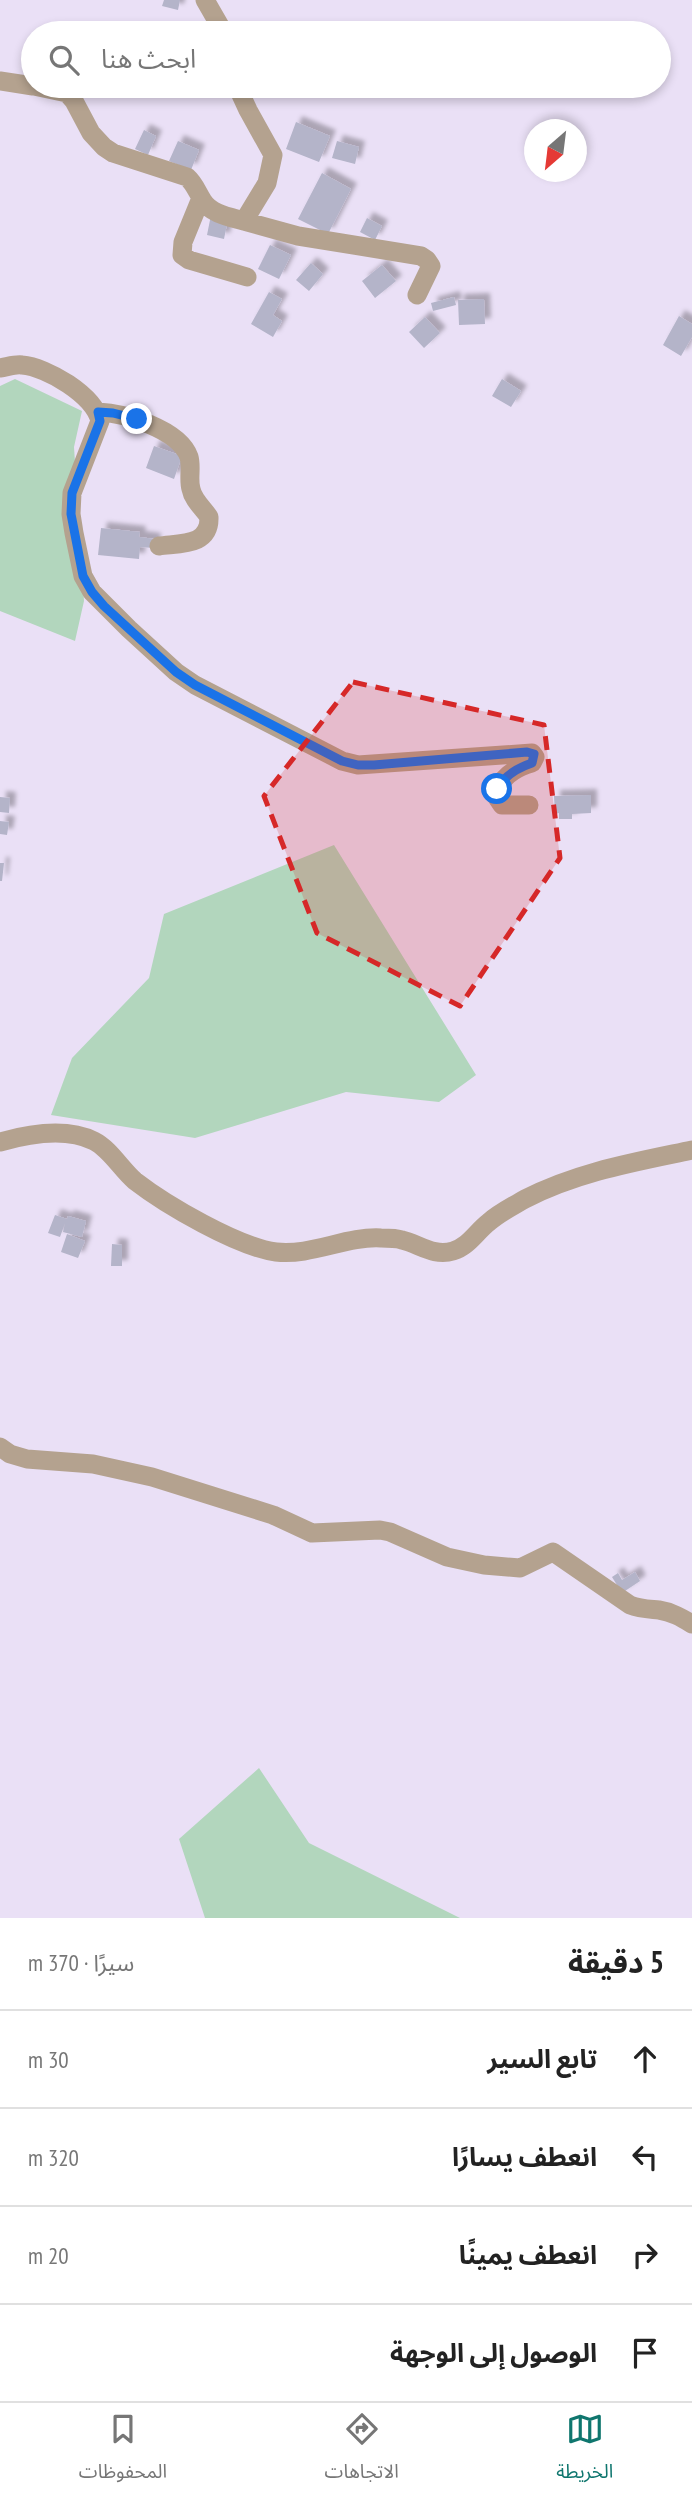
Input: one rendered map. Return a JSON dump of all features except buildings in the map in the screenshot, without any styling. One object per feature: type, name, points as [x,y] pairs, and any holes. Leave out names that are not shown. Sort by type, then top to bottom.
[{"type":"street","points":[[205,0],[217,21]]},
{"type":"street","points":[[0,81],[21,84]]},
{"type":"street","points":[[71,98],[91,133],[104,147],[113,153],[187,177],[212,210],[298,236],[421,256],[431,266],[416,295]]},
{"type":"street","points":[[242,98],[273,155],[267,183],[244,221]]},
{"type":"street","points":[[201,198],[183,242],[182,255],[189,260],[247,277]]},
{"type":"street","points":[[0,368],[20,364],[39,368],[75,389],[98,412],[100,421],[72,493],[71,514],[83,576],[92,592],[176,672],[195,685],[342,761],[358,765],[532,753],[535,757],[532,763],[517,768],[504,778],[496,796],[502,805],[529,805]]},
{"type":"street","points":[[98,412],[122,415],[153,426],[172,438],[189,457],[190,488],[209,517],[207,532],[203,538],[190,542],[159,546]]},
{"type":"street","points":[[0,1142],[25,1135],[47,1134],[80,1136],[96,1142],[134,1180],[170,1204],[214,1230],[276,1252],[299,1252],[378,1238],[401,1240],[426,1250],[444,1253],[463,1247],[489,1221],[554,1186],[579,1176],[692,1150]]},
{"type":"street","points":[[0,1447],[15,1456],[27,1459],[93,1464],[152,1476],[273,1515],[312,1533],[380,1530],[390,1532],[426,1550],[464,1562],[516,1569],[528,1566],[553,1552],[630,1605],[644,1610],[662,1611],[692,1624]]},
{"type":"highlighted area","points":[[353,682],[544,725],[560,858],[460,1006],[317,933],[264,796]]},
{"type":"green space","points":[[15,379],[82,411],[74,447],[84,601],[75,641],[0,611],[0,386]]},
{"type":"green space","points":[[334,845],[476,1075],[439,1102],[346,1092],[195,1138],[51,1115],[72,1058],[149,978],[164,914]]},
{"type":"green space","points":[[259,1768],[309,1843],[460,1918],[205,1918],[179,1839]]},
{"type":"route","points":[[137,419],[98,412],[100,421],[72,493],[71,514],[83,576],[104,606],[176,672],[195,685],[342,761],[374,765],[527,752],[534,754],[532,763],[517,768],[504,778],[497,789]]}]
